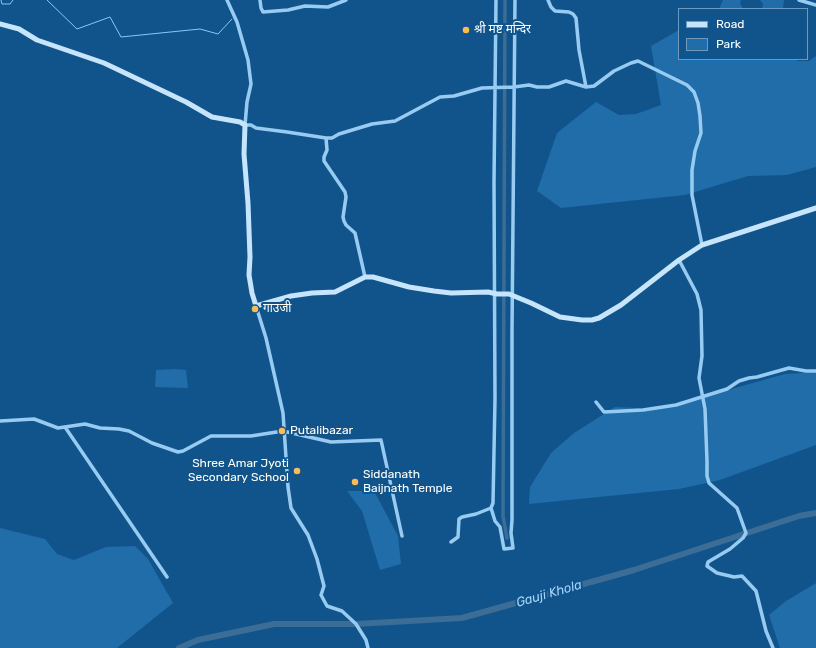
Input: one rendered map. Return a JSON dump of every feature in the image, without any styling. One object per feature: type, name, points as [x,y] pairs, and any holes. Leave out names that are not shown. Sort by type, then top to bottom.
[{"type":"street","points":[[227,0],[237,22],[248,60],[251,84],[247,102],[244,154],[248,203],[250,257],[249,275],[252,293],[266,338],[283,413],[283,430],[291,508],[308,535],[317,559],[324,586],[321,595],[327,606],[342,611],[356,624],[366,640],[368,648]]},
{"type":"street","points":[[260,0],[261,8],[264,12],[288,10],[305,6],[328,7],[346,0]]},
{"type":"street","points":[[496,0],[497,87],[494,182],[495,294],[493,503],[491,508],[495,521],[500,527],[504,549],[512,548],[511,295],[513,87],[516,0]]},
{"type":"street","points":[[548,0],[551,7],[555,11],[570,12],[574,14],[576,18],[579,50],[586,87]]},
{"type":"street","points":[[799,0],[816,5]]},
{"type":"street","points":[[0,24],[19,29],[37,40],[104,63],[186,102],[212,117],[240,122],[256,128],[326,138],[332,138],[339,134],[372,124],[395,121],[440,97],[454,96],[482,88],[529,85],[549,87],[566,81],[586,87],[594,86],[614,71],[638,61],[687,85],[694,92],[698,103],[701,133],[695,151],[692,170],[692,195],[702,245]]},
{"type":"street","points":[[326,138],[327,150],[324,161],[345,192],[346,197],[343,217],[346,225],[354,233],[365,277]]},
{"type":"street","points":[[256,306],[291,296],[335,292],[365,277],[373,277],[409,287],[434,291],[511,295],[560,317],[592,320],[599,318],[621,305],[679,260],[702,245],[816,208]]},
{"type":"street","points":[[679,260],[699,300],[702,356],[699,378],[704,396],[707,476],[709,483],[737,508],[746,533],[743,538],[730,549],[708,562],[707,566],[717,573],[734,577],[742,576],[756,591],[766,631],[773,648]]},
{"type":"street","points":[[596,402],[604,412],[676,405],[727,389],[739,381],[789,368],[816,371]]},
{"type":"street","points":[[0,421],[34,419],[58,428],[85,424],[100,428],[119,429],[129,431],[152,443],[178,452],[211,436],[251,436],[283,430],[331,442],[381,440],[402,536]]},
{"type":"street","points":[[65,427],[167,577]]},
{"type":"street","points":[[451,542],[458,537],[459,519],[491,508]]},
{"type":"green space","points":[[723,0],[741,0],[740,3],[742,8],[719,8]]},
{"type":"green space","points":[[760,0],[784,0],[783,8],[762,8],[763,4]]},
{"type":"green space","points":[[678,31],[678,60],[809,61],[816,56],[816,167],[787,175],[748,176],[685,195],[561,208],[537,191],[557,133],[596,102],[619,115],[636,114],[661,105],[651,46]]},
{"type":"green space","points":[[156,370],[186,370],[188,388],[155,387]]},
{"type":"green space","points":[[816,372],[816,445],[720,480],[679,489],[529,504],[530,487],[551,453],[574,433],[615,407],[660,409],[785,374]]},
{"type":"green space","points":[[347,491],[374,491],[398,536],[401,564],[380,570],[362,511]]},
{"type":"green space","points":[[0,528],[45,539],[57,554],[74,560],[106,547],[135,546],[148,559],[173,603],[117,648],[0,648]]},
{"type":"green space","points":[[816,583],[816,648],[780,648],[769,615],[786,601]]},
{"type":"waterway","points":[[1,0],[2,4],[10,4],[13,0]]},
{"type":"waterway","points":[[47,0],[77,29],[110,17],[121,37],[200,29],[218,34],[232,19]]},
{"type":"waterway","points":[[505,0],[503,516],[507,538]]},
{"type":"waterway","name":"Gauji Khola","points":[[179,648],[198,640],[274,624],[356,624],[462,618],[634,570],[799,516],[816,513]]},
{"type":"place","name":"श्री मष्ट मन्दिर","points":[[466,30]]},
{"type":"place","name":"गाउजी","points":[[255,309]]},
{"type":"place","name":"Putalibazar","points":[[282,431]]},
{"type":"place","name":"Shree Amar Jyoti Secondary School","points":[[297,471]]},
{"type":"place","name":"Siddanath Baijnath Temple","points":[[355,482]]}]
